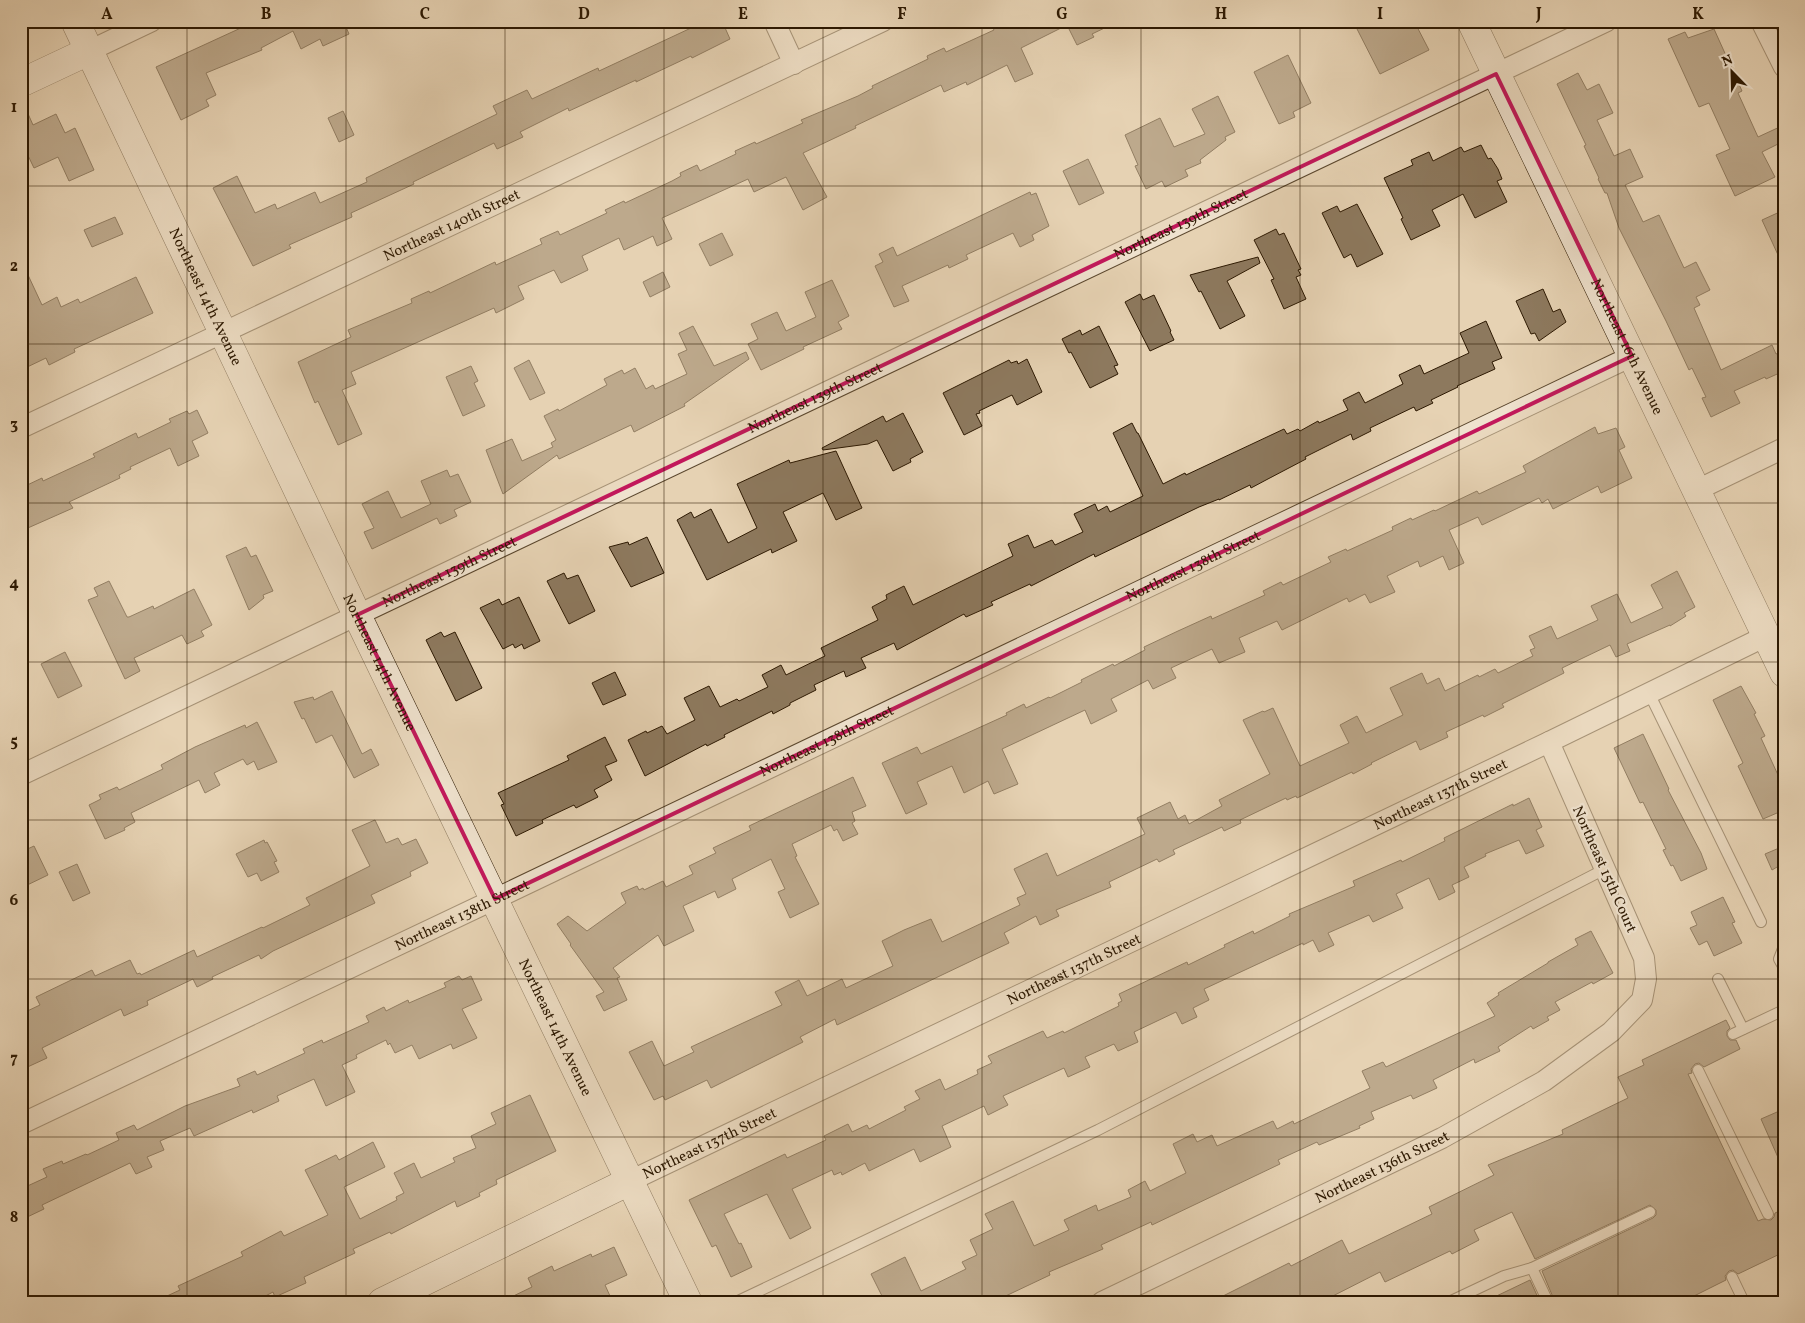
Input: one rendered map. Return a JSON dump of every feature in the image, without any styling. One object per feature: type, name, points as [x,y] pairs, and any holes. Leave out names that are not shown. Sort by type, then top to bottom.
[{"type":"street","name":"Northeast 14th Avenue","points":[[75,21],[222,332],[688,1302]]},
{"type":"street","points":[[21,83],[152,21]]},
{"type":"street","points":[[774,21],[794,64]]},
{"type":"street","name":"Northeast 140th Street","points":[[21,428],[883,21]]},
{"type":"street","name":"Northeast 16th Avenue","points":[[1471,21],[1784,673]]},
{"type":"street","name":"Northeast 139th Street","points":[[21,775],[1607,21]]},
{"type":"street","points":[[1761,21],[1784,67]]},
{"type":"street","name":"Northeast 138th Street","points":[[21,1124],[495,900],[1632,356]]},
{"type":"street","points":[[1697,490],[1784,448]]},
{"type":"street","name":"Northeast 137th Street","points":[[382,1302],[1766,636]]},
{"type":"street","name":"Northeast 15th Court","points":[[1549,742],[1644,958],[1646,979],[1642,1000]]},
{"type":"street","name":"Northeast 136th Street","points":[[1102,1302],[1442,1138],[1544,1081],[1611,1032],[1642,1000]]},
{"type":"lane","points":[[1649,693],[1761,922]]},
{"type":"lane","points":[[736,1302],[1098,1130],[1605,869]]},
{"type":"lane","points":[[1784,946],[1780,959],[1784,968]]},
{"type":"lane","points":[[1718,978],[1738,1032],[1784,1010]]},
{"type":"lane","points":[[1698,1070],[1768,1214]]},
{"type":"lane","points":[[1449,1302],[1504,1276],[1532,1268],[1650,1212]]},
{"type":"lane","points":[[1532,1268],[1548,1302]]},
{"type":"lane","points":[[1732,1277],[1744,1302]]},
{"type":"highlighted area","points":[[1496,74],[1632,356],[495,899],[357,615]]},
{"type":"building","points":[[256,21],[357,21],[346,27],[349,34],[323,46],[320,39],[301,49],[293,31],[261,48],[262,50],[206,73],[216,95],[206,100],[209,106],[181,120],[156,67]]},
{"type":"building","points":[[706,21],[722,21],[730,39],[692,58],[691,56],[569,111],[568,108],[520,132],[523,137],[497,149],[494,143],[413,182],[414,184],[351,213],[352,217],[289,245],[291,248],[253,266],[213,188],[237,176],[255,213],[275,204],[277,209],[315,192],[320,203],[367,182],[366,178],[497,114],[493,106],[527,90],[532,99],[598,68],[599,71]]},
{"type":"building","points":[[1001,21],[1119,21],[1092,34],[1094,37],[1077,45],[1067,25],[1021,48],[1033,74],[1015,82],[1007,65],[967,85],[966,82],[944,92],[941,85],[803,153],[827,197],[803,210],[786,177],[754,192],[748,179],[662,218],[672,239],[657,246],[653,236],[624,250],[619,238],[582,256],[588,270],[561,283],[554,270],[518,286],[524,299],[496,313],[494,308],[351,372],[356,384],[342,390],[362,434],[338,445],[318,401],[315,403],[298,362],[351,337],[348,330],[412,303],[411,299],[429,291],[430,293],[495,262],[496,265],[542,244],[540,239],[558,231],[560,235],[607,213],[605,210],[624,201],[625,203],[672,181],[681,176],[680,173],[697,165],[700,171],[736,154],[735,151],[755,142],[756,144],[803,123],[801,120],[858,96],[873,88],[872,86],[928,59],[927,56],[944,48],[946,52],[994,30],[992,26]]},
{"type":"building","points":[[1367,21],[1414,21],[1429,50],[1380,74],[1356,27]]},
{"type":"building","points":[[1714,29],[1742,91],[1738,93],[1758,137],[1784,125],[1784,141],[1762,152],[1775,177],[1735,196],[1716,155],[1730,149],[1709,103],[1699,107],[1668,39],[1685,32],[1688,38]]},
{"type":"building","points":[[1288,55],[1311,103],[1293,112],[1295,117],[1279,124],[1254,72]]},
{"type":"building","points":[[1578,73],[1587,90],[1599,84],[1613,113],[1597,120],[1614,156],[1630,149],[1643,177],[1625,185],[1643,222],[1659,215],[1684,268],[1696,262],[1710,290],[1696,297],[1700,305],[1694,308],[1721,370],[1772,345],[1776,354],[1784,351],[1784,371],[1734,391],[1740,403],[1711,417],[1702,398],[1706,397],[1692,368],[1689,370],[1619,228],[1607,193],[1605,193],[1598,179],[1584,146],[1586,145],[1557,84]]},
{"type":"building","points":[[1218,96],[1235,132],[1225,137],[1226,140],[1200,160],[1201,163],[1185,170],[1188,176],[1165,187],[1162,181],[1146,189],[1135,166],[1138,165],[1125,135],[1160,118],[1174,147],[1205,134],[1192,109]]},
{"type":"building","points":[[21,98],[33,125],[56,114],[65,133],[75,128],[94,170],[69,181],[58,157],[34,168],[21,141]]},
{"type":"building","points":[[343,111],[354,135],[339,142],[328,118]]},
{"type":"building","points":[[1481,145],[1488,159],[1491,158],[1498,169],[1502,179],[1497,181],[1507,202],[1475,218],[1463,194],[1432,210],[1440,226],[1411,240],[1384,178],[1413,165],[1411,160],[1429,152],[1433,161],[1461,147],[1464,152]]},
{"type":"building","points":[[1088,159],[1104,193],[1079,205],[1063,171]]},
{"type":"building","points":[[1030,192],[1031,195],[1036,193],[1049,226],[1032,235],[1034,240],[1020,247],[1013,233],[966,255],[968,259],[949,268],[948,265],[902,286],[909,301],[894,307],[875,266],[883,262],[879,254],[893,247],[897,256]]},
{"type":"building","points":[[1357,204],[1383,254],[1357,267],[1351,254],[1344,258],[1322,213],[1337,206],[1340,212]]},
{"type":"building","points":[[1784,210],[1784,268],[1762,220]]},
{"type":"building","points":[[115,217],[123,234],[92,247],[84,230]]},
{"type":"building","points":[[1276,229],[1279,235],[1284,233],[1301,269],[1298,270],[1301,275],[1296,277],[1306,299],[1284,309],[1271,280],[1274,279],[1254,240]]},
{"type":"building","points":[[722,233],[733,255],[710,266],[699,244]]},
{"type":"building","points":[[1258,257],[1260,263],[1227,281],[1245,316],[1220,329],[1201,291],[1199,292],[1190,275]]},
{"type":"building","points":[[21,260],[42,305],[57,297],[61,307],[78,299],[80,303],[136,277],[153,313],[74,349],[75,352],[49,365],[46,358],[21,370]]},
{"type":"building","points":[[663,272],[670,287],[650,297],[643,282]]},
{"type":"building","points":[[832,280],[849,316],[838,322],[842,329],[803,347],[804,349],[761,370],[748,344],[758,339],[751,324],[777,312],[786,331],[816,317],[805,292]]},
{"type":"building","points":[[1543,289],[1553,312],[1560,309],[1566,322],[1539,341],[1535,333],[1531,334],[1516,301]]},
{"type":"building","points":[[1140,294],[1143,300],[1154,295],[1174,340],[1150,351],[1125,302]]},
{"type":"building","points":[[1486,321],[1502,358],[1492,362],[1495,369],[1431,400],[1433,403],[1416,411],[1414,407],[1370,428],[1371,431],[1353,440],[1351,434],[1305,457],[1306,459],[1251,488],[1250,485],[1199,507],[1095,557],[1094,554],[1031,586],[1030,584],[991,602],[993,605],[966,617],[964,614],[897,650],[894,643],[861,658],[866,668],[846,677],[844,671],[814,685],[816,690],[790,703],[790,705],[773,714],[772,711],[724,735],[725,737],[707,746],[706,744],[645,776],[628,740],[662,726],[667,734],[695,720],[684,698],[709,686],[720,707],[737,699],[739,701],[768,687],[762,675],[781,665],[786,675],[825,656],[821,648],[878,620],[872,607],[887,599],[886,595],[904,586],[913,605],[1013,556],[1008,544],[1028,535],[1034,548],[1052,540],[1055,545],[1083,532],[1074,514],[1095,504],[1098,511],[1107,506],[1110,512],[1143,496],[1113,433],[1132,423],[1163,484],[1284,429],[1287,434],[1298,429],[1300,431],[1318,421],[1319,423],[1348,410],[1343,400],[1359,392],[1365,403],[1403,384],[1399,375],[1420,365],[1424,374],[1469,353],[1460,333]]},
{"type":"building","points":[[693,326],[714,366],[746,352],[749,359],[684,404],[685,406],[634,432],[631,425],[559,459],[557,455],[503,494],[486,450],[512,439],[522,461],[553,447],[551,443],[556,440],[544,416],[558,409],[559,411],[607,385],[604,379],[622,370],[624,374],[635,368],[646,389],[653,385],[655,389],[687,374],[678,354],[687,350],[679,333]]},
{"type":"building","points":[[1099,326],[1118,365],[1114,366],[1118,374],[1090,388],[1062,339],[1080,330],[1082,335]]},
{"type":"building","points":[[1027,359],[1042,392],[1017,405],[1012,395],[979,411],[980,413],[976,414],[982,426],[964,435],[943,393],[1009,360],[1011,363],[1017,361],[1018,364]]},
{"type":"building","points":[[529,360],[545,393],[530,400],[514,368]]},
{"type":"building","points":[[471,366],[478,381],[474,383],[485,406],[463,416],[446,377]]},
{"type":"building","points":[[197,410],[208,433],[192,441],[199,456],[178,466],[170,448],[130,467],[131,469],[119,475],[120,478],[69,502],[73,508],[21,531],[21,488],[42,478],[43,481],[95,457],[93,454],[136,433],[138,438],[171,422],[169,419],[187,411],[189,414]]},
{"type":"building","points":[[903,413],[923,452],[910,459],[911,462],[893,471],[877,440],[868,444],[823,450],[822,448],[883,416],[886,422]]},
{"type":"building","points":[[1595,427],[1598,434],[1616,428],[1625,447],[1619,450],[1632,478],[1601,493],[1598,486],[1553,509],[1548,499],[1542,503],[1539,498],[1482,525],[1478,517],[1449,530],[1464,563],[1449,570],[1443,556],[1420,567],[1418,561],[1387,576],[1395,592],[1370,603],[1365,594],[1349,602],[1347,598],[1282,630],[1277,621],[1239,638],[1245,652],[1219,663],[1212,649],[1171,668],[1176,678],[1153,689],[1148,680],[1111,699],[1117,711],[1091,724],[1085,710],[1002,749],[1018,784],[994,794],[988,781],[964,793],[952,766],[917,782],[927,804],[906,814],[882,763],[917,747],[921,754],[1007,715],[1006,713],[1024,704],[1026,708],[1050,698],[1082,682],[1081,680],[1145,650],[1144,647],[1211,616],[1212,619],[1265,595],[1263,591],[1281,582],[1283,585],[1331,562],[1328,557],[1346,549],[1347,551],[1393,530],[1392,527],[1411,518],[1412,520],[1435,511],[1477,491],[1479,494],[1526,472],[1523,466]]},
{"type":"building","points":[[836,451],[862,508],[836,520],[823,493],[783,512],[797,541],[772,553],[771,549],[707,580],[677,520],[691,512],[694,518],[711,509],[728,543],[757,528],[737,484],[789,460],[790,463]]},
{"type":"building","points":[[447,470],[450,477],[458,474],[471,502],[454,510],[457,516],[440,524],[437,518],[372,549],[364,532],[374,528],[362,504],[388,491],[401,518],[431,504],[421,481]]},
{"type":"building","points":[[647,537],[664,573],[631,587],[609,547],[628,542],[629,545]]},
{"type":"building","points":[[246,547],[251,557],[256,555],[273,591],[263,595],[264,598],[249,610],[226,556]]},
{"type":"building","points":[[1677,571],[1695,607],[1684,613],[1686,616],[1670,626],[1627,644],[1630,651],[1616,657],[1610,645],[1562,668],[1564,673],[1502,704],[1504,707],[1446,732],[1448,737],[1420,750],[1416,741],[1353,774],[1352,772],[1297,798],[1296,796],[1287,800],[1286,798],[1240,820],[1241,823],[1224,831],[1222,827],[1173,850],[1175,854],[1159,862],[1157,859],[1109,882],[1111,887],[1056,910],[1059,916],[1040,925],[1036,916],[1004,933],[1009,943],[837,1025],[835,1019],[800,1037],[803,1042],[711,1088],[707,1080],[665,1100],[663,1096],[654,1100],[629,1052],[652,1041],[664,1066],[694,1052],[691,1047],[782,1005],[775,992],[799,980],[807,996],[842,979],[846,988],[893,966],[882,941],[931,919],[942,942],[1020,905],[1017,898],[1026,894],[1014,869],[1047,853],[1057,876],[1145,834],[1137,818],[1170,802],[1178,819],[1185,815],[1189,824],[1222,806],[1219,800],[1270,774],[1243,720],[1273,708],[1300,766],[1349,743],[1340,725],[1357,716],[1366,733],[1403,715],[1390,688],[1422,673],[1427,684],[1439,678],[1445,691],[1495,669],[1498,673],[1533,656],[1530,650],[1535,648],[1529,636],[1551,626],[1557,639],[1598,620],[1591,606],[1617,594],[1631,623],[1663,608],[1651,585]]},
{"type":"building","points":[[564,573],[567,579],[578,575],[595,611],[569,624],[547,581]]},
{"type":"building","points":[[109,581],[127,617],[153,606],[154,609],[194,589],[212,625],[201,631],[204,636],[187,644],[182,635],[134,658],[140,671],[125,679],[88,600],[98,596],[94,588]]},
{"type":"building","points":[[519,597],[540,641],[524,649],[522,644],[515,648],[513,644],[503,649],[480,608],[499,599],[502,605]]},
{"type":"building","points":[[441,632],[444,637],[455,632],[482,688],[456,701],[426,640]]},
{"type":"building","points":[[65,652],[82,686],[58,698],[41,664]]},
{"type":"building","points":[[615,672],[626,695],[603,705],[592,683]]},
{"type":"building","points":[[1741,686],[1756,713],[1754,714],[1765,736],[1761,738],[1778,775],[1784,773],[1784,810],[1763,819],[1738,766],[1743,763],[1713,700]]},
{"type":"building","points":[[332,691],[362,754],[371,749],[379,765],[354,778],[332,735],[316,743],[294,702],[313,697],[314,700]]},
{"type":"building","points":[[257,722],[277,762],[258,770],[254,761],[247,765],[243,759],[214,773],[220,785],[205,793],[199,780],[131,813],[135,822],[124,828],[125,830],[105,839],[89,805],[101,799],[99,795],[117,787],[119,790],[163,769],[161,765],[195,747],[245,725],[246,728]]},
{"type":"building","points":[[1643,734],[1707,869],[1681,881],[1673,865],[1671,866],[1663,850],[1666,849],[1643,802],[1640,803],[1614,748]]},
{"type":"building","points":[[605,737],[617,761],[605,766],[612,780],[594,790],[598,797],[576,808],[574,805],[542,820],[543,823],[516,836],[501,805],[504,804],[498,793],[569,760],[567,756]]},
{"type":"building","points":[[853,777],[866,806],[852,812],[855,821],[852,823],[858,834],[843,841],[837,829],[834,831],[831,825],[792,844],[797,856],[795,857],[819,904],[790,918],[778,892],[785,889],[771,859],[732,879],[736,889],[718,898],[715,891],[683,906],[694,931],[664,946],[658,935],[613,968],[620,977],[617,978],[627,1000],[604,1011],[596,996],[604,992],[557,924],[568,916],[587,931],[626,903],[621,893],[637,886],[639,890],[643,888],[644,890],[663,881],[666,887],[693,874],[689,866],[716,853],[713,848],[751,830],[749,826]]},
{"type":"building","points":[[1529,798],[1542,827],[1536,830],[1544,846],[1526,854],[1519,840],[1485,854],[1486,856],[1464,867],[1469,877],[1452,885],[1455,892],[1439,900],[1429,878],[1396,894],[1403,908],[1373,922],[1369,915],[1328,933],[1334,945],[1319,952],[1313,940],[1303,945],[1303,943],[1204,989],[1209,1000],[1193,1008],[1197,1017],[1182,1024],[1176,1012],[1134,1032],[1138,1042],[1118,1051],[1114,1044],[1085,1057],[1090,1067],[1068,1077],[1064,1068],[1003,1096],[1008,1105],[988,1115],[984,1106],[942,1126],[951,1147],[920,1162],[914,1149],[869,1171],[865,1163],[842,1175],[841,1172],[834,1175],[832,1170],[792,1189],[811,1228],[790,1239],[767,1194],[724,1214],[752,1267],[731,1277],[716,1245],[712,1247],[689,1200],[785,1154],[787,1158],[826,1140],[824,1136],[848,1124],[852,1132],[867,1125],[869,1129],[906,1110],[904,1107],[920,1099],[915,1091],[940,1079],[945,1090],[978,1074],[977,1070],[992,1063],[988,1056],[1043,1031],[1047,1038],[1063,1031],[1064,1033],[1119,1006],[1118,1003],[1122,1001],[1119,994],[1187,962],[1188,965],[1253,931],[1254,934],[1290,916],[1289,914],[1355,886],[1353,881],[1401,860],[1402,862],[1445,841],[1444,838]]},
{"type":"building","points":[[375,820],[386,843],[398,838],[402,845],[416,839],[428,863],[410,872],[411,876],[371,895],[375,903],[273,951],[261,959],[259,955],[212,977],[213,979],[197,987],[193,979],[147,1001],[148,1005],[124,1016],[121,1009],[42,1048],[47,1058],[21,1070],[21,1014],[40,1005],[36,997],[92,970],[95,976],[130,960],[137,974],[140,973],[141,975],[194,950],[197,957],[310,905],[306,898],[370,866],[352,830]]},
{"type":"building","points":[[264,840],[277,861],[274,862],[279,872],[261,881],[257,873],[248,877],[236,854]]},
{"type":"building","points":[[34,846],[48,875],[21,888],[21,852]]},
{"type":"building","points":[[1784,846],[1784,863],[1772,870],[1765,854]]},
{"type":"building","points":[[77,864],[90,893],[73,901],[59,872]]},
{"type":"building","points":[[1723,897],[1735,922],[1732,923],[1742,943],[1714,956],[1707,941],[1699,945],[1690,928],[1697,925],[1691,912]]},
{"type":"building","points":[[1591,931],[1613,973],[1555,1002],[1560,1010],[1547,1017],[1549,1020],[1533,1029],[1531,1026],[1498,1047],[1500,1051],[1475,1063],[1474,1059],[1433,1080],[1437,1088],[1413,1099],[1411,1095],[1371,1112],[1374,1119],[1359,1126],[1360,1128],[1319,1145],[1317,1142],[1278,1160],[1280,1164],[1152,1225],[1151,1222],[1101,1245],[1103,1249],[1049,1272],[1050,1275],[993,1302],[885,1302],[871,1274],[905,1257],[921,1291],[966,1269],[962,1262],[977,1255],[970,1240],[993,1229],[985,1214],[1013,1201],[1034,1246],[1069,1230],[1064,1220],[1096,1205],[1098,1211],[1131,1197],[1128,1190],[1145,1181],[1150,1191],[1186,1173],[1173,1144],[1193,1134],[1197,1142],[1212,1135],[1217,1146],[1273,1121],[1277,1129],[1293,1121],[1294,1124],[1370,1088],[1362,1071],[1383,1062],[1386,1067],[1495,1016],[1487,1003],[1499,995],[1498,993],[1578,945],[1575,939]]},
{"type":"building","points":[[459,976],[462,980],[471,976],[482,1000],[462,1009],[477,1038],[453,1049],[451,1044],[419,1059],[412,1045],[395,1053],[390,1043],[388,1045],[386,1040],[356,1055],[357,1058],[342,1065],[355,1092],[326,1106],[314,1079],[277,1096],[279,1101],[253,1113],[252,1110],[194,1136],[190,1128],[160,1141],[164,1150],[147,1157],[152,1167],[136,1174],[130,1163],[42,1205],[44,1209],[21,1220],[21,1189],[47,1177],[43,1169],[62,1161],[63,1164],[87,1155],[119,1140],[116,1133],[134,1125],[137,1130],[185,1106],[240,1086],[237,1079],[255,1071],[257,1075],[305,1053],[303,1049],[322,1040],[323,1043],[369,1022],[366,1016],[384,1007],[386,1011],[408,1000],[409,1003],[446,987],[444,983]]},
{"type":"building","points":[[1726,1020],[1730,1028],[1727,1031],[1727,1036],[1730,1040],[1736,1040],[1740,1049],[1704,1067],[1699,1063],[1695,1064],[1691,1069],[1692,1073],[1688,1074],[1758,1221],[1763,1219],[1771,1220],[1775,1213],[1784,1209],[1784,1252],[1738,1274],[1733,1270],[1729,1271],[1725,1276],[1726,1280],[1692,1297],[1695,1302],[1555,1302],[1542,1271],[1653,1218],[1656,1215],[1656,1210],[1650,1205],[1535,1259],[1512,1212],[1474,1230],[1479,1240],[1452,1254],[1450,1251],[1385,1282],[1380,1272],[1321,1302],[1211,1302],[1289,1263],[1291,1266],[1342,1240],[1349,1254],[1432,1214],[1429,1207],[1494,1175],[1488,1165],[1563,1134],[1562,1130],[1628,1098],[1618,1077],[1644,1065],[1642,1060]]},
{"type":"building","points":[[530,1095],[556,1151],[496,1180],[497,1184],[479,1193],[480,1196],[457,1207],[455,1201],[391,1234],[390,1232],[353,1249],[355,1253],[304,1277],[306,1283],[275,1297],[273,1292],[254,1302],[154,1302],[180,1290],[178,1286],[243,1256],[241,1252],[281,1231],[284,1236],[328,1215],[305,1170],[336,1155],[339,1160],[373,1142],[385,1167],[344,1187],[360,1219],[397,1200],[396,1197],[404,1193],[394,1173],[414,1163],[421,1178],[455,1162],[453,1158],[476,1148],[471,1136],[496,1124],[491,1113]]},
{"type":"building","points":[[1784,1109],[1784,1171],[1761,1119]]},
{"type":"building","points":[[614,1247],[627,1275],[605,1285],[610,1296],[598,1302],[501,1302],[532,1287],[528,1278],[552,1266],[554,1271],[591,1254],[592,1257]]},
{"type":"building","points":[[1530,1280],[1540,1302],[1484,1302]]}]
